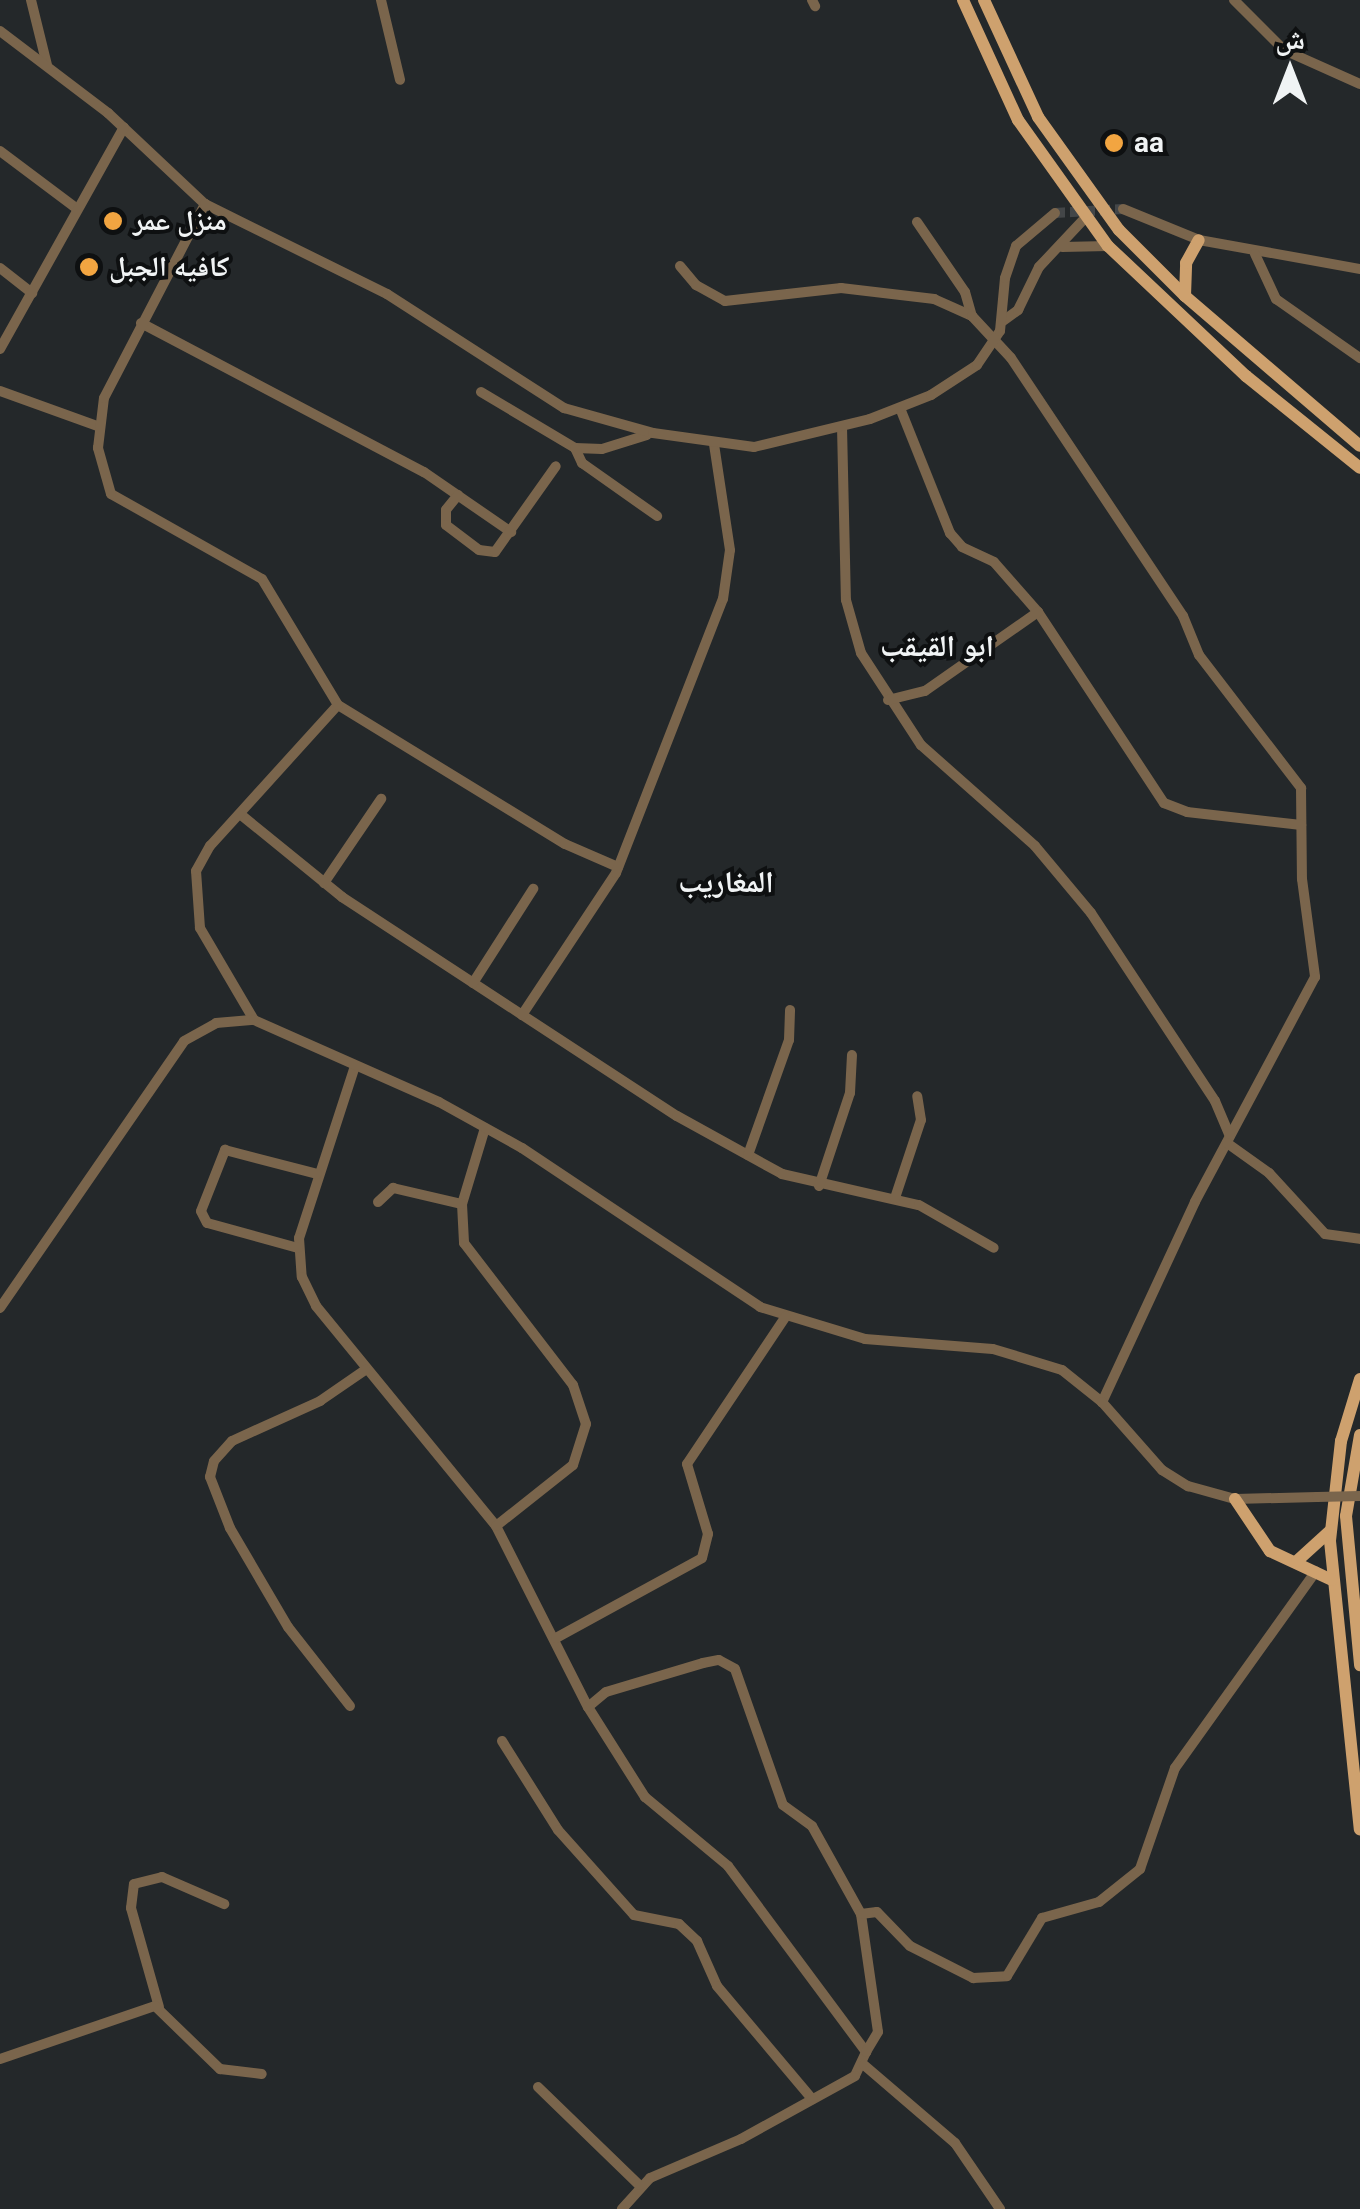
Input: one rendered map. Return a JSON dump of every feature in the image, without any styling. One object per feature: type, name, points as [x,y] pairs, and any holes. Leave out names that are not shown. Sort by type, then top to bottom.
[{"type":"main road","points":[[963,0],[1018,120],[1108,246],[1246,376],[1360,468]]},
{"type":"main road","points":[[984,0],[1038,117],[1157,271],[1360,446]]},
{"type":"main road","points":[[1185,296],[1186,263],[1200,240]]},
{"type":"main road","points":[[1157,271],[1186,263]]},
{"type":"main road","points":[[1360,1379],[1341,1440],[1330,1531],[1360,1829]]},
{"type":"main road","points":[[1360,1436],[1346,1516],[1360,1664]]},
{"type":"main road","points":[[1236,1499],[1260,1542],[1332,1580]]},
{"type":"main road","points":[[1296,1561],[1330,1531]]},
{"type":"street","points":[[31,0],[47,66]]},
{"type":"street","points":[[381,0],[400,80]]},
{"type":"street","points":[[1234,0],[1284,50],[1360,84]]},
{"type":"street","points":[[0,31],[124,127],[205,204],[372,286],[564,408],[653,433],[714,444],[767,447],[842,427],[900,408],[961,376],[997,342],[1003,321],[1005,278],[1016,246],[1056,212]]},
{"type":"street","points":[[0,349],[124,127]]},
{"type":"street","points":[[0,151],[76,208]]},
{"type":"street","points":[[205,204],[141,323],[97,426],[100,466],[111,494],[262,579],[338,706],[520,818],[618,868]]},
{"type":"street","points":[[1123,209],[1200,240],[1255,254],[1360,269]]},
{"type":"street","points":[[1003,321],[1018,310],[1039,267],[1062,248],[1086,218]]},
{"type":"street","points":[[917,222],[964,292],[972,316]]},
{"type":"street","points":[[1062,248],[1108,246]]},
{"type":"street","points":[[1255,254],[1276,299],[1360,358]]},
{"type":"street","points":[[680,266],[696,286],[726,301],[840,288],[934,299],[972,316],[997,342],[1183,616],[1199,655],[1294,770],[1303,798],[1301,824],[1316,972],[1228,1140],[1102,1402]]},
{"type":"street","points":[[0,268],[32,293]]},
{"type":"street","points":[[141,323],[458,494],[511,532]]},
{"type":"street","points":[[0,391],[97,426]]},
{"type":"street","points":[[481,392],[575,448],[602,449],[653,433]]},
{"type":"street","points":[[900,408],[950,533],[1000,567],[1038,612],[1164,802],[1187,812],[1301,824]]},
{"type":"street","points":[[842,427],[846,600],[861,653],[888,700],[921,744],[1035,846],[1092,912],[1214,1101],[1228,1140],[1269,1173],[1325,1234],[1360,1239]]},
{"type":"street","points":[[522,1016],[618,868],[728,578],[729,530],[714,444]]},
{"type":"street","points":[[575,448],[582,463],[657,516]]},
{"type":"street","points":[[458,494],[444,522],[476,548],[496,552],[556,466]]},
{"type":"street","points":[[888,700],[925,691],[1038,612]]},
{"type":"street","points":[[254,1020],[208,942],[194,901],[203,856],[338,706]]},
{"type":"street","points":[[324,883],[381,799]]},
{"type":"street","points":[[240,814],[324,883],[522,1016],[748,1155],[819,1186],[895,1198],[942,1216],[994,1248]]},
{"type":"street","points":[[473,983],[533,889]]},
{"type":"street","points":[[748,1155],[789,1040],[790,1010]]},
{"type":"street","points":[[0,1308],[184,1041],[216,1023],[254,1020],[485,1128],[724,1287],[786,1316],[865,1339],[993,1349],[1062,1370],[1102,1402],[1175,1479],[1236,1499],[1360,1496]]},
{"type":"street","points":[[819,1186],[850,1093],[852,1055]]},
{"type":"street","points":[[354,1066],[317,1174],[298,1248],[316,1306],[364,1370],[496,1526],[588,1707],[644,1798],[728,1866],[866,2052]]},
{"type":"street","points":[[895,1198],[921,1120],[916,1096]]},
{"type":"street","points":[[485,1128],[462,1204],[471,1255],[573,1385],[586,1424],[573,1465],[496,1526]]},
{"type":"street","points":[[298,1248],[207,1223],[202,1211],[225,1150],[317,1174]]},
{"type":"street","points":[[378,1202],[393,1188],[462,1204]]},
{"type":"street","points":[[556,1638],[702,1558],[708,1534],[687,1464],[786,1316]]},
{"type":"street","points":[[350,1706],[288,1627],[230,1528],[210,1477],[214,1461],[232,1441],[320,1401],[364,1370]]},
{"type":"street","points":[[861,1914],[877,1912],[910,1946],[972,1978],[1007,1976],[1042,1918],[1099,1902],[1140,1869],[1175,1768],[1316,1571]]},
{"type":"street","points":[[588,1707],[611,1690],[703,1663],[730,1664],[783,1804],[812,1826],[861,1914],[878,2032],[866,2052],[864,2066]]},
{"type":"street","points":[[502,1741],[558,1830],[638,1920],[679,1924],[697,1941],[718,1986],[812,2098]]},
{"type":"street","points":[[224,1904],[162,1877],[134,1884],[131,1908],[159,2007],[220,2068],[262,2074]]},
{"type":"street","points":[[0,2059],[159,2007]]},
{"type":"street","points":[[622,2209],[639,2185],[812,2098],[864,2066]]},
{"type":"street","points":[[864,2066],[956,2144],[1000,2209]]},
{"type":"street","points":[[538,2087],[639,2185]]},
{"type":"tunnel","points":[[1055,213],[1123,209]]},
{"type":"place","name":"aa","points":[[1114,143]]},
{"type":"place","name":"منزل عمر","points":[[113,221]]},
{"type":"place","name":"كافيه الجبل","points":[[89,267]]},
{"type":"district","name":"ابو القيقب","points":[[937,646]]},
{"type":"district","name":"المغاريب","points":[[726,882]]}]
